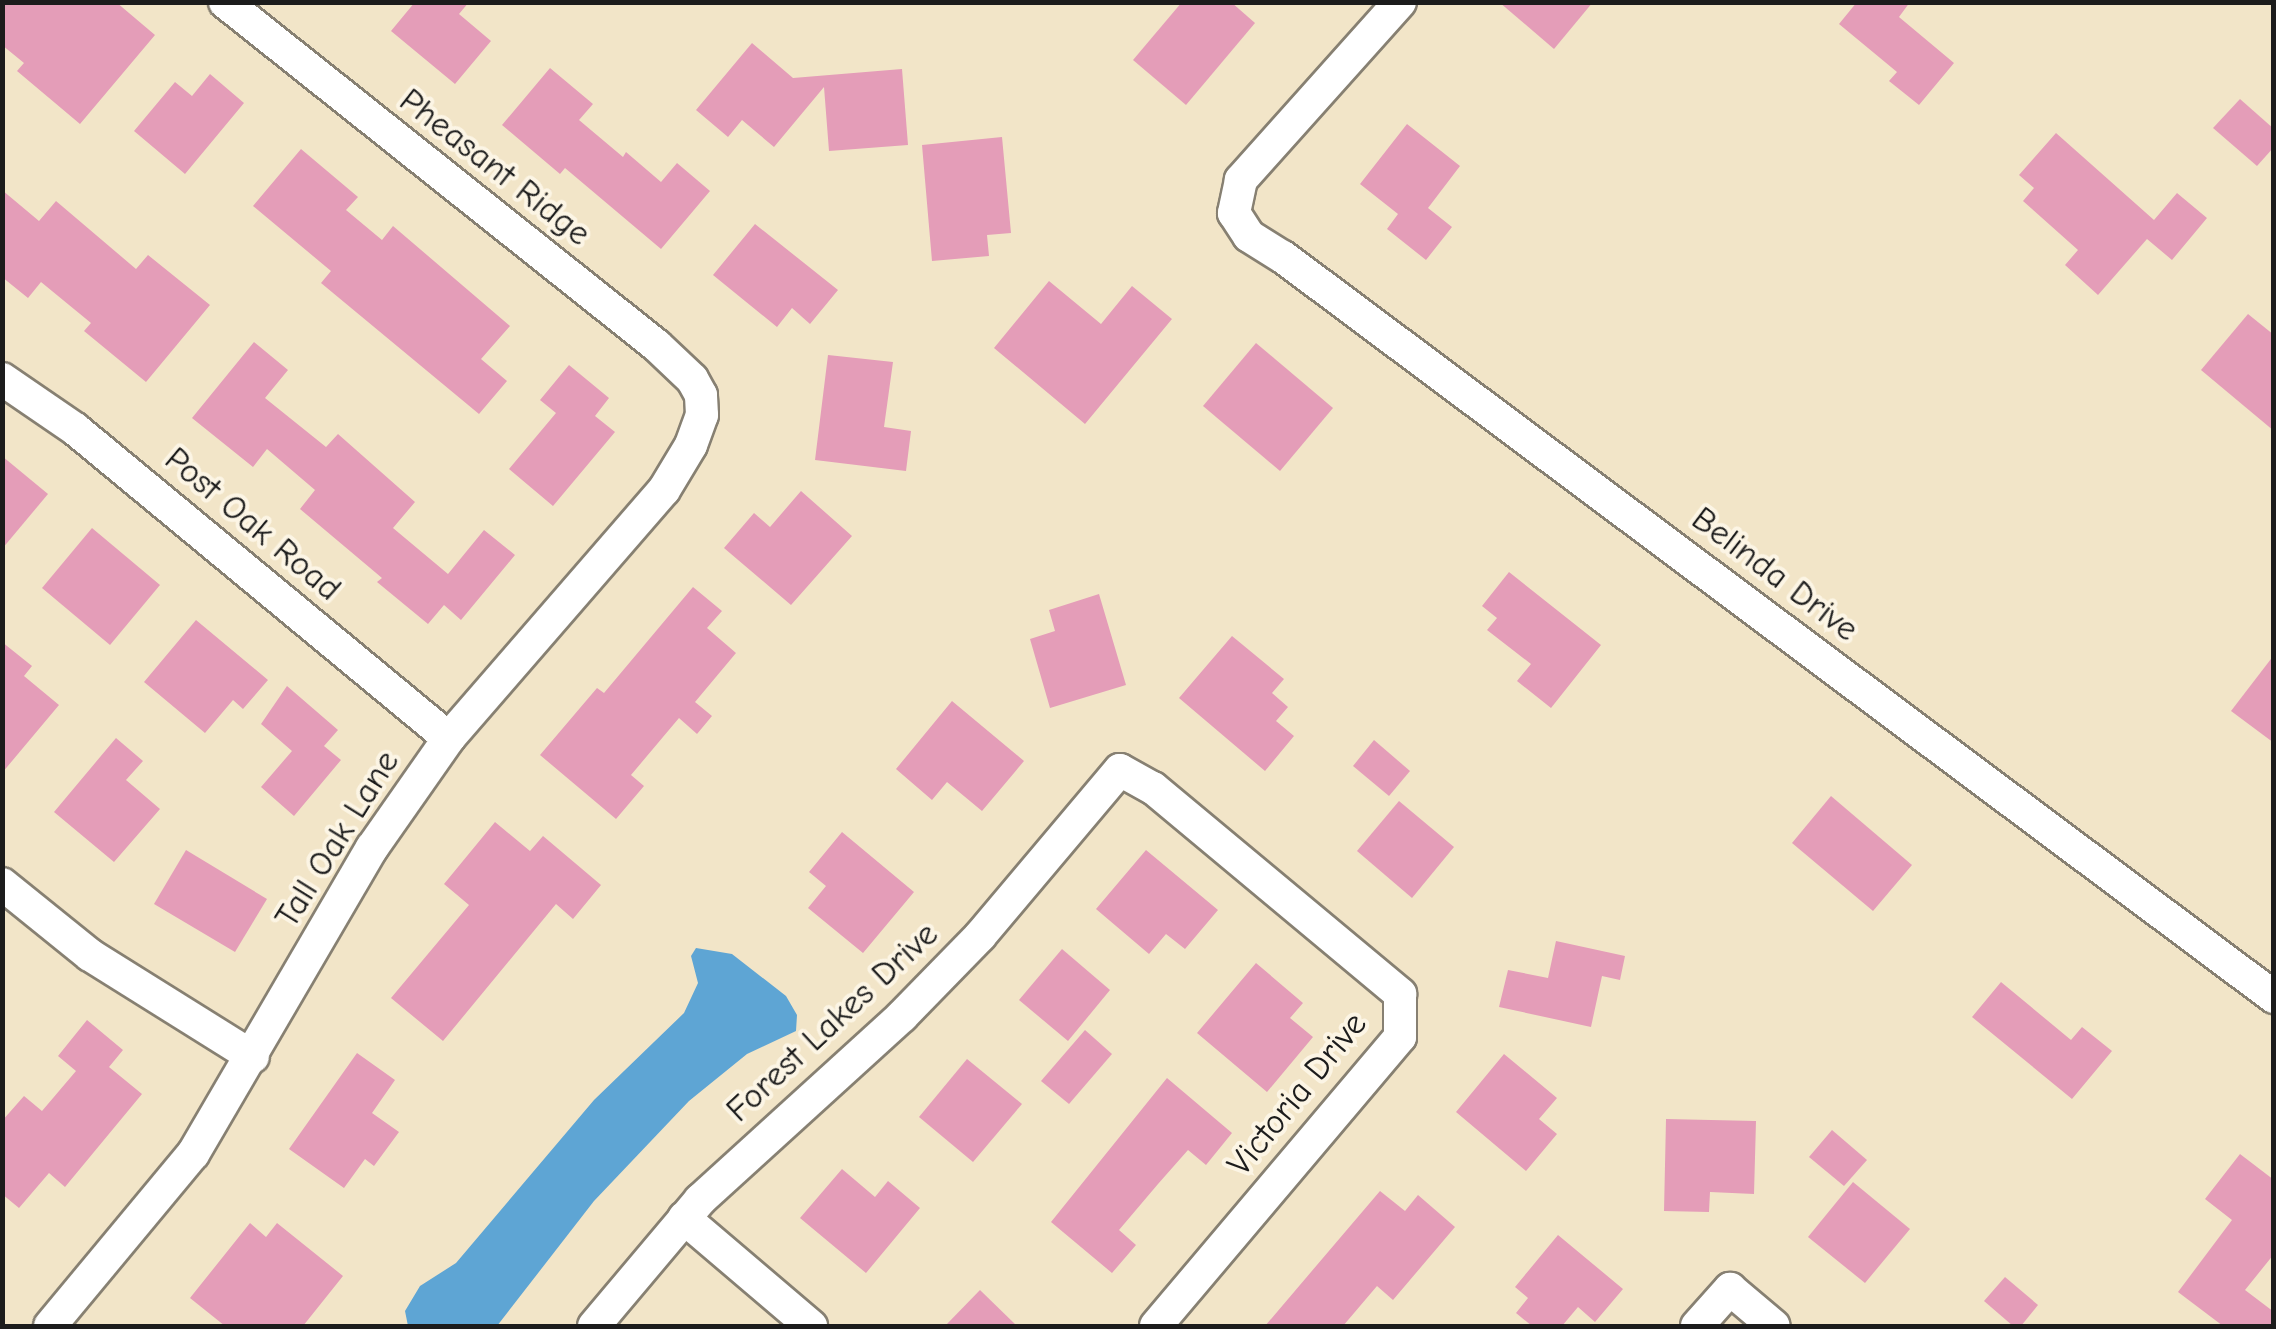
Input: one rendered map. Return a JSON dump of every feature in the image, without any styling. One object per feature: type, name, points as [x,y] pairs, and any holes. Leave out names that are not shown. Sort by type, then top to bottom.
[{"type":"street","name":"Pheasant Ridge","points":[[224,2],[656,346],[692,379],[701,404]]},
{"type":"street","name":"Belinda Drive","points":[[1400,2],[1242,180],[1234,213],[1249,236],[1284,257],[2274,997]]},
{"type":"street","name":"Post Oak Road","points":[[2,379],[76,429],[448,738]]},
{"type":"street","name":"Tall Oak Lane","points":[[50,1326],[193,1154],[372,848],[448,738],[664,490],[691,446],[701,404]]},
{"type":"street","name":"Forest Lakes Drive","points":[[594,1326],[684,1218],[902,1016],[980,936],[1120,770]]},
{"type":"street","name":"Victoria Drive","points":[[1120,770],[1153,788],[1400,994],[1400,1037],[1156,1326]]},
{"type":"street","points":[[2,884],[90,956],[253,1057]]},
{"type":"street","points":[[684,1218],[811,1326]]},
{"type":"street","points":[[1697,1326],[1730,1288],[1774,1326]]},
{"type":"water","points":[[696,948],[732,954],[786,996],[797,1015],[796,1031],[747,1054],[689,1101],[594,1201],[497,1326],[408,1326],[405,1311],[420,1286],[456,1263],[594,1100],[684,1013],[698,983],[691,956]]},
{"type":"building","points":[[2,2],[116,2],[155,35],[80,124],[17,71],[24,63],[2,45]]},
{"type":"building","points":[[415,2],[469,2],[459,14],[491,41],[455,84],[391,31]]},
{"type":"building","points":[[1182,2],[1231,2],[1255,23],[1186,105],[1133,60]]},
{"type":"building","points":[[1499,2],[1593,2],[1554,49]]},
{"type":"building","points":[[1857,2],[1910,2],[1899,17],[1954,63],[1919,105],[1889,81],[1897,72],[1839,24]]},
{"type":"building","points":[[752,43],[793,78],[902,69],[908,145],[829,151],[824,87],[774,147],[742,120],[728,137],[696,110]]},
{"type":"building","points":[[550,68],[593,104],[579,120],[623,157],[626,152],[661,182],[677,163],[710,191],[661,249],[565,168],[560,174],[502,125]]},
{"type":"building","points":[[210,74],[244,103],[185,174],[134,131],[175,82],[192,96]]},
{"type":"building","points":[[2240,99],[2274,129],[2274,147],[2257,166],[2213,128]]},
{"type":"building","points":[[1407,124],[1460,166],[1428,208],[1452,227],[1426,260],[1387,229],[1398,214],[1360,184]]},
{"type":"building","points":[[2056,133],[2154,220],[2177,193],[2207,218],[2172,260],[2147,239],[2098,295],[2065,265],[2078,250],[2023,201],[2034,188],[2019,175]]},
{"type":"building","points":[[1002,137],[1011,233],[987,235],[989,256],[932,261],[922,145]]},
{"type":"building","points":[[301,149],[358,197],[346,210],[382,240],[393,226],[510,326],[481,359],[507,381],[479,414],[321,283],[331,271],[253,206]]},
{"type":"building","points":[[2,190],[39,221],[56,201],[136,269],[148,255],[210,305],[146,382],[84,331],[91,323],[41,282],[28,298],[2,277]]},
{"type":"building","points":[[755,224],[838,290],[810,324],[792,308],[777,327],[713,275]]},
{"type":"building","points":[[1049,281],[1101,324],[1132,286],[1172,319],[1085,424],[994,348]]},
{"type":"building","points":[[2248,314],[2274,335],[2274,431],[2201,370]]},
{"type":"building","points":[[254,342],[288,370],[265,398],[326,447],[338,434],[415,502],[393,528],[448,574],[484,530],[515,555],[461,620],[444,605],[428,624],[377,582],[382,578],[300,509],[315,490],[267,449],[253,467],[192,418]]},
{"type":"building","points":[[1256,343],[1333,408],[1280,471],[1203,406]]},
{"type":"building","points":[[828,355],[893,362],[884,427],[911,431],[906,471],[815,460]]},
{"type":"building","points":[[569,365],[609,398],[595,416],[615,432],[553,506],[509,469],[556,413],[540,400]]},
{"type":"building","points":[[2,456],[48,494],[2,549]]},
{"type":"building","points":[[801,491],[852,536],[791,605],[724,548],[754,513],[770,527]]},
{"type":"building","points":[[92,528],[160,585],[110,645],[42,588]]},
{"type":"building","points":[[1509,572],[1601,645],[1551,708],[1517,681],[1531,664],[1487,630],[1497,618],[1482,606]]},
{"type":"building","points":[[693,587],[722,611],[707,628],[736,653],[695,702],[712,716],[697,734],[679,718],[631,775],[644,786],[616,819],[540,755],[597,688],[604,693]]},
{"type":"building","points":[[1099,594],[1126,685],[1050,708],[1030,639],[1055,631],[1049,610]]},
{"type":"building","points":[[196,620],[268,680],[243,709],[233,700],[205,733],[144,682]]},
{"type":"building","points":[[1232,636],[1284,679],[1272,693],[1288,707],[1276,721],[1294,736],[1265,771],[1179,698]]},
{"type":"building","points":[[2,642],[32,666],[24,676],[59,705],[2,773]]},
{"type":"building","points":[[2274,655],[2274,743],[2231,711]]},
{"type":"building","points":[[287,686],[338,730],[324,746],[341,760],[294,816],[261,787],[292,751],[261,724]]},
{"type":"building","points":[[952,701],[1024,761],[982,811],[947,782],[932,800],[896,769]]},
{"type":"building","points":[[116,738],[143,761],[126,780],[160,809],[114,862],[54,812]]},
{"type":"building","points":[[1374,740],[1410,771],[1389,796],[1353,766]]},
{"type":"building","points":[[1831,796],[1912,865],[1873,911],[1792,843]]},
{"type":"building","points":[[1399,801],[1454,847],[1412,898],[1357,851]]},
{"type":"building","points":[[495,822],[530,851],[543,836],[601,885],[573,919],[556,904],[443,1041],[391,998],[469,905],[444,884]]},
{"type":"building","points":[[842,832],[914,892],[863,953],[808,908],[826,886],[809,872]]},
{"type":"building","points":[[186,850],[267,899],[235,952],[154,904]]},
{"type":"building","points":[[1146,850],[1218,910],[1185,949],[1166,934],[1149,954],[1096,909]]},
{"type":"building","points":[[1556,941],[1625,956],[1620,980],[1602,976],[1591,1027],[1499,1007],[1508,970],[1548,978]]},
{"type":"building","points":[[1062,949],[1110,990],[1068,1041],[1019,1000]]},
{"type":"building","points":[[1256,963],[1303,1003],[1290,1018],[1313,1037],[1267,1092],[1197,1033]]},
{"type":"building","points":[[2001,982],[2071,1040],[2082,1027],[2112,1051],[2072,1099],[1972,1017]]},
{"type":"building","points":[[87,1020],[123,1050],[109,1067],[142,1094],[65,1187],[49,1173],[19,1208],[2,1194],[2,1121],[24,1096],[42,1111],[76,1071],[58,1056]]},
{"type":"building","points":[[1085,1030],[1112,1054],[1069,1104],[1041,1081]]},
{"type":"building","points":[[357,1053],[395,1080],[372,1113],[399,1132],[374,1166],[365,1159],[344,1188],[289,1149]]},
{"type":"building","points":[[1504,1054],[1557,1098],[1539,1119],[1557,1134],[1526,1171],[1456,1112]]},
{"type":"building","points":[[967,1059],[1022,1104],[973,1162],[919,1117]]},
{"type":"building","points":[[1167,1078],[1232,1133],[1206,1165],[1188,1150],[1158,1184],[1119,1230],[1136,1245],[1112,1273],[1051,1222]]},
{"type":"building","points":[[1666,1119],[1756,1121],[1754,1194],[1710,1192],[1709,1212],[1664,1211]]},
{"type":"building","points":[[1832,1130],[1867,1160],[1844,1186],[1809,1157]]},
{"type":"building","points":[[2240,1154],[2274,1180],[2274,1254],[2245,1290],[2274,1312],[2274,1326],[2223,1326],[2178,1292],[2232,1220],[2205,1199]]},
{"type":"building","points":[[842,1169],[875,1197],[888,1181],[920,1208],[866,1273],[800,1218]]},
{"type":"building","points":[[1853,1182],[1910,1229],[1865,1283],[1808,1237]]},
{"type":"building","points":[[1380,1191],[1405,1211],[1418,1195],[1455,1227],[1393,1300],[1377,1286],[1343,1326],[1265,1326]]},
{"type":"building","points":[[250,1223],[266,1237],[277,1223],[343,1276],[303,1326],[225,1326],[190,1298]]},
{"type":"building","points":[[1558,1235],[1623,1289],[1595,1322],[1578,1307],[1562,1326],[1532,1326],[1516,1313],[1528,1298],[1515,1287]]},
{"type":"building","points":[[2005,1277],[2038,1305],[2021,1326],[2013,1326],[1984,1301]]},
{"type":"building","points":[[980,1290],[1017,1326],[945,1326]]}]
